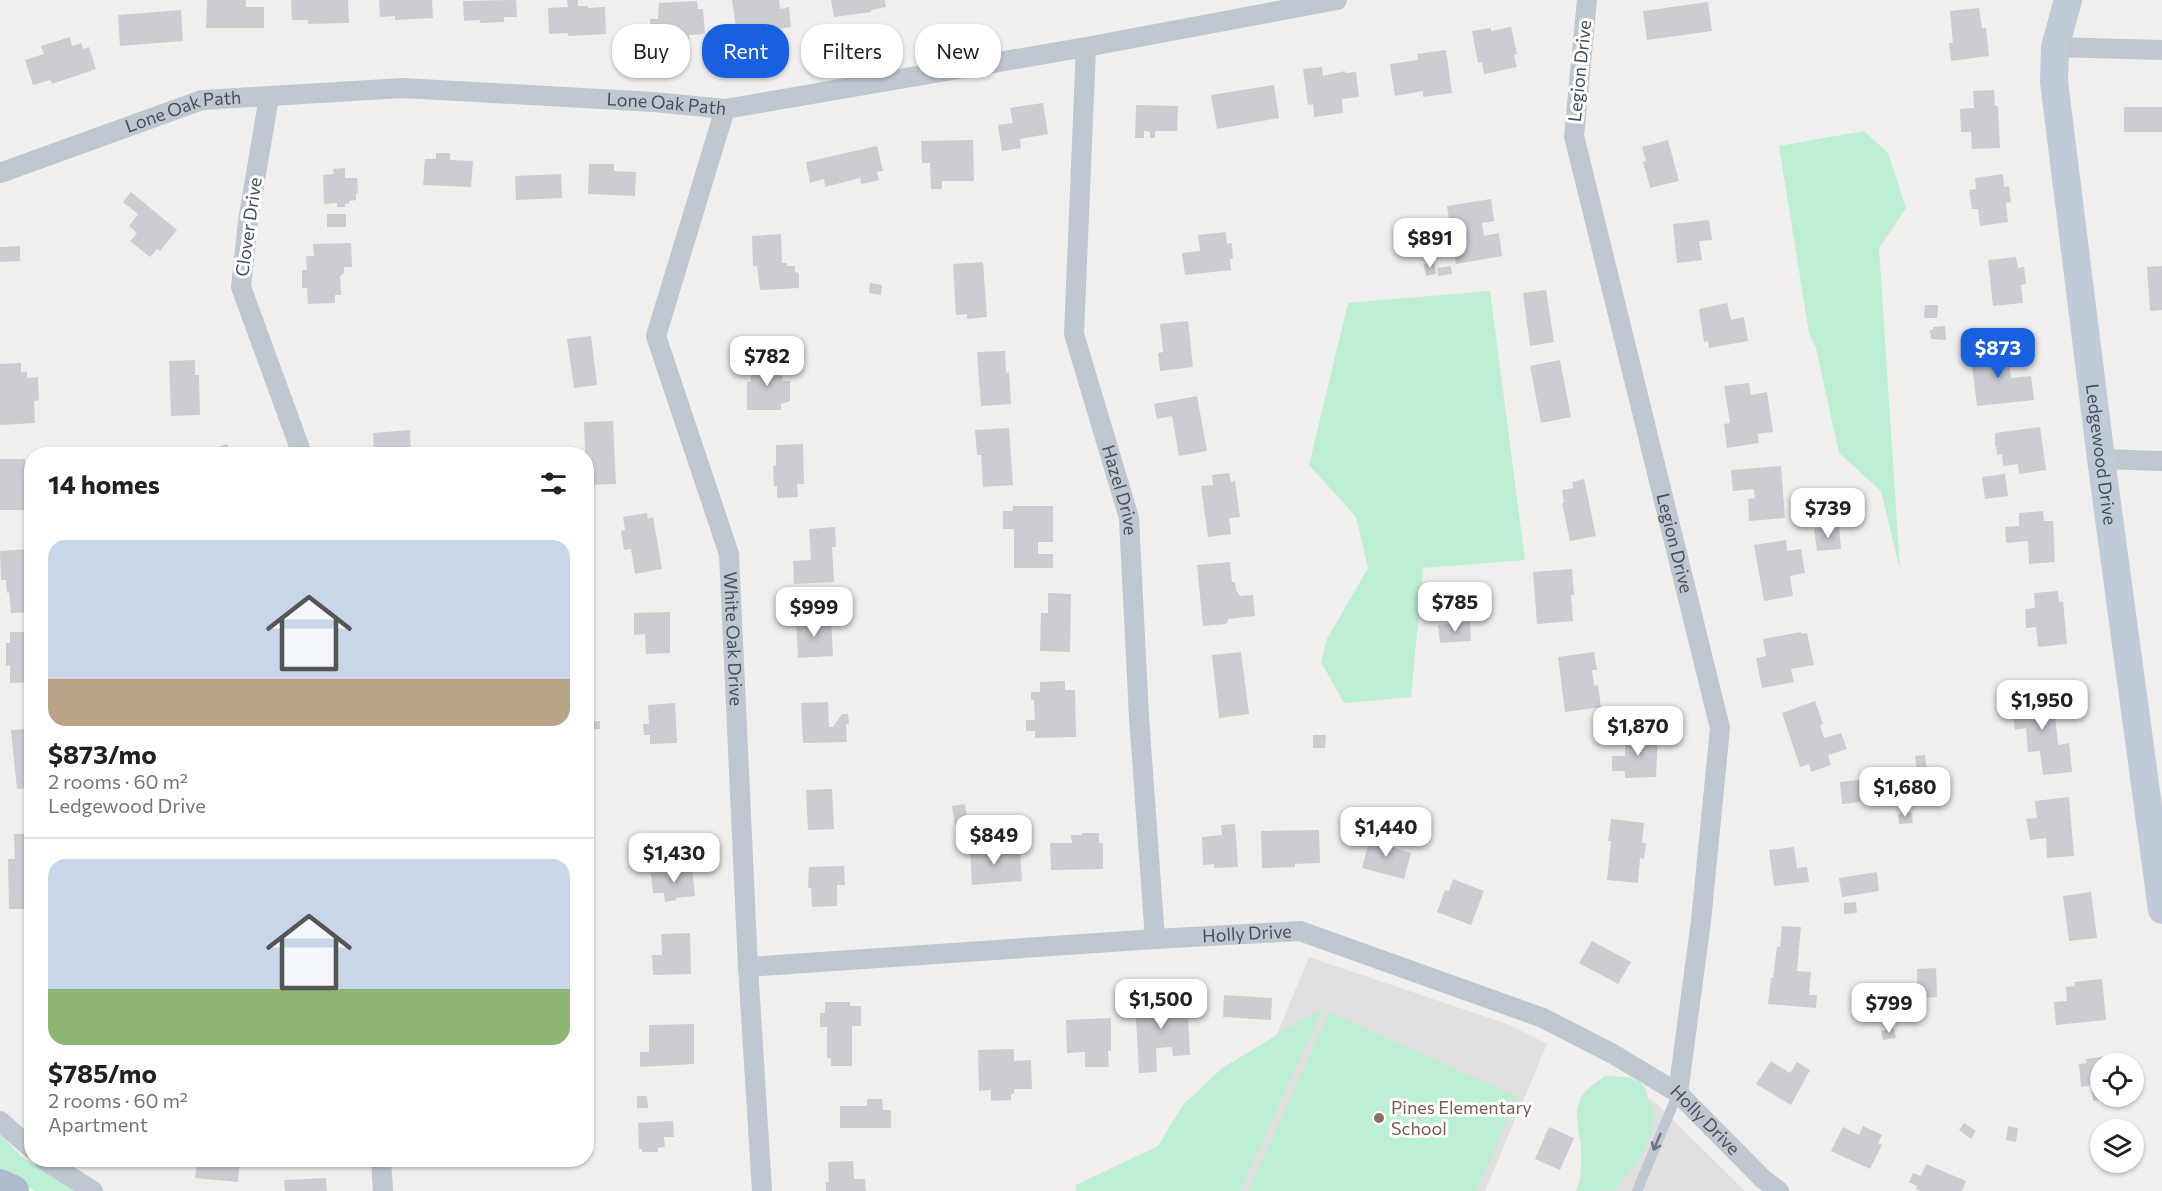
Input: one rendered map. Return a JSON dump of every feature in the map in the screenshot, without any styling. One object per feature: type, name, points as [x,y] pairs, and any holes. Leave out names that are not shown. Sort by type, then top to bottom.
[{"type":"main road","points":[[0,1185],[13,1191]]},
{"type":"street","name":"Lone Oak Path","points":[[0,174],[202,100],[403,88],[654,102],[725,109],[1086,47],[1337,0]]},
{"type":"street","name":"Legion Drive","points":[[1587,0],[1574,136],[1720,728],[1701,921],[1678,1093]]},
{"type":"street","name":"Ledgewood Drive","points":[[2068,0],[2055,46],[2054,82],[2101,459],[2159,868],[2162,910]]},
{"type":"street","points":[[2055,46],[2162,50]]},
{"type":"street","name":"Hazel Drive","points":[[1086,47],[1074,334],[1129,518],[1139,717],[1155,939]]},
{"type":"street","name":"Clover Drive","points":[[269,97],[248,221],[241,287],[299,447]]},
{"type":"street","name":"White Oak Drive","points":[[725,109],[656,336],[729,554],[748,967],[762,1191]]},
{"type":"street","points":[[2101,459],[2162,461]]},
{"type":"street","name":"Holly Drive","points":[[748,967],[1300,931],[1543,1017],[1613,1054],[1678,1093],[1763,1179],[1779,1191]]},
{"type":"street","points":[[0,1121],[24,1142]]},
{"type":"street","points":[[55,1167],[93,1191]]},
{"type":"street","points":[[381,1167],[383,1191]]},
{"type":"lane","points":[[1636,1191],[1678,1093]]},
{"type":"shaded area","name":"Pines Elementary School","points":[[1309,957],[1510,1025],[1547,1044],[1485,1191],[1212,1191]]},
{"type":"shaded area","points":[[1621,1084],[1655,1102],[1745,1191],[1576,1191]]},
{"type":"green space","points":[[1864,131],[1888,153],[1906,208],[1879,248],[1900,570],[1881,491],[1839,453],[1816,348],[1809,333],[1779,146]]},
{"type":"green space","points":[[1490,291],[1525,560],[1423,568],[1411,697],[1344,703],[1321,662],[1327,639],[1368,568],[1356,517],[1309,465],[1348,303]]},
{"type":"green space","points":[[1324,1007],[1240,1191],[1076,1191],[1076,1185],[1158,1146],[1183,1105],[1222,1068]]},
{"type":"green space","points":[[1329,1012],[1518,1097],[1476,1191],[1248,1191]]},
{"type":"green space","points":[[1605,1076],[1632,1079],[1641,1083],[1645,1088],[1653,1113],[1653,1125],[1650,1137],[1638,1160],[1614,1190],[1577,1191],[1581,1160],[1577,1119],[1579,1102],[1590,1087]]},
{"type":"green space","points":[[0,1134],[24,1158],[24,1167],[39,1167],[81,1191],[36,1191],[0,1174]]},
{"type":"building","points":[[207,0],[246,0],[246,7],[264,7],[264,28],[206,28]]},
{"type":"building","points":[[291,0],[348,0],[349,23],[308,24],[308,20],[292,20]]},
{"type":"building","points":[[379,0],[432,0],[433,18],[395,20],[395,16],[380,17]]},
{"type":"building","points":[[516,0],[517,17],[504,17],[504,22],[464,21],[463,1]]},
{"type":"building","points":[[567,0],[578,0],[578,6],[588,6],[588,8],[605,7],[606,34],[568,36],[568,33],[549,34],[548,8],[568,7]]},
{"type":"building","points":[[732,0],[779,0],[780,9],[789,7],[791,27],[789,27],[789,24],[735,24]]},
{"type":"building","points":[[831,0],[885,0],[886,7],[871,10],[871,12],[834,17]]},
{"type":"building","points":[[697,1],[698,9],[703,9],[702,34],[690,35],[690,24],[650,24],[650,19],[658,19],[659,3]]},
{"type":"building","points":[[1708,2],[1712,31],[1647,40],[1643,11]]},
{"type":"building","points":[[1979,8],[1982,28],[1986,28],[1989,56],[1951,61],[1949,43],[1953,43],[1950,11]]},
{"type":"building","points":[[181,10],[183,41],[120,46],[118,15]]},
{"type":"building","points":[[1511,27],[1517,54],[1514,55],[1517,67],[1484,74],[1482,62],[1478,63],[1472,31],[1491,28],[1491,31]]},
{"type":"building","points":[[70,37],[72,46],[81,43],[83,49],[89,47],[96,69],[52,84],[50,80],[33,85],[25,60],[44,54],[41,46]]},
{"type":"building","points":[[1446,50],[1452,93],[1423,97],[1423,91],[1395,96],[1390,64],[1418,60],[1417,54]]},
{"type":"building","points":[[1322,67],[1323,76],[1345,71],[1345,73],[1356,72],[1359,97],[1342,99],[1343,113],[1314,117],[1313,104],[1308,105],[1303,69]]},
{"type":"building","points":[[1274,85],[1279,118],[1217,129],[1211,95]]},
{"type":"building","points":[[1994,90],[1995,106],[1998,106],[2000,148],[1972,149],[1971,132],[1961,132],[1960,109],[1974,108],[1973,91]]},
{"type":"building","points":[[1043,103],[1048,134],[1020,139],[1021,148],[1002,151],[998,125],[1013,123],[1010,108]]},
{"type":"building","points":[[1136,105],[1178,106],[1177,131],[1155,131],[1155,138],[1150,138],[1150,132],[1144,131],[1144,138],[1135,138]]},
{"type":"building","points":[[2124,107],[2162,107],[2162,132],[2124,132]]},
{"type":"building","points":[[973,140],[974,181],[942,181],[942,189],[931,189],[930,163],[922,163],[921,141]]},
{"type":"building","points":[[1668,140],[1679,181],[1650,188],[1643,162],[1646,161],[1642,147]]},
{"type":"building","points":[[877,146],[883,171],[877,172],[879,180],[861,184],[860,178],[825,187],[824,179],[810,183],[806,162]]},
{"type":"building","points":[[436,153],[450,153],[450,160],[473,161],[471,187],[423,185],[425,159],[436,159]]},
{"type":"building","points":[[589,164],[614,164],[614,171],[636,172],[635,196],[588,194]]},
{"type":"building","points":[[345,168],[345,178],[357,178],[356,200],[349,201],[350,203],[345,204],[345,207],[337,207],[337,203],[324,204],[323,175],[334,174],[333,169]]},
{"type":"building","points":[[561,174],[562,198],[516,200],[515,176]]},
{"type":"building","points":[[2003,174],[2004,187],[2009,186],[2011,202],[2006,203],[2008,222],[1980,226],[1978,209],[1972,209],[1969,190],[1976,189],[1975,178]]},
{"type":"building","points":[[131,192],[177,230],[160,251],[157,249],[150,257],[130,241],[137,233],[129,226],[138,214],[123,202]]},
{"type":"building","points":[[1491,199],[1494,221],[1482,223],[1484,236],[1499,233],[1502,256],[1456,264],[1447,206]]},
{"type":"building","points":[[327,214],[346,214],[346,227],[327,227]]},
{"type":"building","points":[[1709,220],[1712,240],[1699,241],[1702,260],[1677,263],[1673,224]]},
{"type":"building","points":[[1226,232],[1227,244],[1232,243],[1231,270],[1185,275],[1182,253],[1200,251],[1198,235]]},
{"type":"building","points":[[781,234],[782,263],[795,266],[795,272],[799,273],[799,288],[760,290],[757,266],[753,266],[752,236]]},
{"type":"building","points":[[351,243],[352,267],[344,267],[344,273],[340,276],[341,295],[335,295],[335,303],[308,304],[307,288],[302,288],[302,270],[307,270],[306,256],[314,256],[313,244]]},
{"type":"building","points":[[20,246],[20,261],[0,262],[0,247]]},
{"type":"building","points":[[2016,257],[2018,268],[2024,267],[2026,284],[2021,285],[2023,303],[1993,306],[1988,260]]},
{"type":"building","points":[[983,262],[987,317],[967,319],[967,314],[956,315],[953,264]]},
{"type":"building","points":[[1434,263],[1436,274],[1426,276],[1424,264]]},
{"type":"building","points":[[1451,266],[1452,274],[1438,276],[1437,268]]},
{"type":"building","points":[[2162,266],[2162,310],[2150,311],[2147,267]]},
{"type":"building","points":[[870,283],[882,285],[881,295],[869,293]]},
{"type":"building","points":[[1546,290],[1554,342],[1530,346],[1523,293]]},
{"type":"building","points":[[1727,303],[1731,320],[1744,317],[1748,341],[1709,348],[1708,341],[1704,342],[1699,309]]},
{"type":"building","points":[[1925,305],[1938,305],[1937,318],[1924,318]]},
{"type":"building","points":[[1188,321],[1193,367],[1160,371],[1158,353],[1163,352],[1160,324]]},
{"type":"building","points":[[1945,326],[1946,340],[1931,339],[1930,330],[1933,330],[1933,327]]},
{"type":"building","points":[[591,336],[597,385],[574,388],[567,339]]},
{"type":"building","points":[[2007,347],[2011,378],[2031,376],[2034,400],[1977,406],[1970,351]]},
{"type":"building","points":[[1005,351],[1011,404],[981,406],[977,352]]},
{"type":"building","points":[[195,360],[195,375],[199,375],[200,415],[171,416],[169,361]]},
{"type":"building","points":[[1560,360],[1571,417],[1541,423],[1530,366]]},
{"type":"building","points":[[780,362],[783,381],[790,381],[790,401],[781,404],[781,410],[747,410],[747,382],[751,382],[751,363]]},
{"type":"building","points":[[21,363],[21,372],[27,372],[27,378],[38,377],[39,400],[34,401],[35,423],[0,425],[0,364]]},
{"type":"building","points":[[1749,383],[1751,395],[1767,392],[1773,432],[1758,434],[1759,443],[1727,448],[1724,424],[1730,423],[1724,386]]},
{"type":"building","points":[[1197,396],[1207,451],[1179,456],[1172,416],[1157,419],[1154,404]]},
{"type":"building","points":[[613,421],[616,484],[594,485],[594,447],[585,447],[584,422]]},
{"type":"building","points":[[2040,427],[2046,470],[2019,474],[2018,464],[2003,466],[2002,454],[1997,455],[1995,433]]},
{"type":"building","points":[[1009,428],[1013,485],[983,487],[981,455],[977,455],[975,430]]},
{"type":"building","points":[[410,430],[411,447],[374,447],[373,433]]},
{"type":"building","points":[[803,444],[804,484],[797,484],[798,497],[777,498],[773,466],[776,465],[776,445]]},
{"type":"building","points":[[0,459],[24,459],[24,510],[0,510]]},
{"type":"building","points":[[1781,466],[1785,518],[1749,521],[1748,499],[1755,498],[1754,489],[1733,491],[1731,470]]},
{"type":"building","points":[[1229,473],[1231,482],[1235,481],[1240,517],[1229,518],[1231,534],[1208,537],[1201,486],[1213,485],[1212,475]]},
{"type":"building","points":[[2005,474],[2008,496],[1985,499],[1982,477]]},
{"type":"building","points":[[1584,479],[1596,536],[1570,541],[1562,503],[1564,503],[1562,490],[1573,488],[1572,482]]},
{"type":"building","points":[[1013,506],[1053,506],[1053,542],[1038,542],[1038,554],[1053,554],[1053,568],[1014,568],[1014,529],[1003,529],[1003,511],[1013,511]]},
{"type":"building","points":[[2043,511],[2044,521],[2053,521],[2055,562],[2029,564],[2028,541],[2006,543],[2005,527],[2019,526],[2019,513]]},
{"type":"building","points":[[647,513],[648,519],[653,517],[662,569],[635,574],[631,549],[624,550],[621,531],[625,530],[623,517]]},
{"type":"building","points":[[1839,526],[1841,549],[1817,551],[1814,529]]},
{"type":"building","points":[[835,527],[836,547],[832,547],[834,582],[794,584],[793,561],[811,560],[809,529]]},
{"type":"building","points":[[1786,540],[1787,551],[1801,549],[1805,573],[1790,576],[1793,596],[1764,601],[1754,545]]},
{"type":"building","points":[[24,549],[24,612],[11,613],[6,580],[1,580],[0,551]]},
{"type":"building","points":[[1230,562],[1232,582],[1235,582],[1240,596],[1253,595],[1255,616],[1229,619],[1226,624],[1203,626],[1197,565]]},
{"type":"building","points":[[1572,569],[1573,621],[1537,624],[1533,572]]},
{"type":"building","points":[[2058,591],[2059,602],[2063,601],[2067,644],[2038,647],[2036,627],[2026,628],[2025,609],[2035,608],[2034,593]]},
{"type":"building","points":[[1048,593],[1071,594],[1070,652],[1040,651],[1041,613],[1048,613]]},
{"type":"building","points":[[670,612],[670,653],[646,654],[645,634],[634,635],[634,613]]},
{"type":"building","points":[[831,618],[833,656],[798,658],[796,620]]},
{"type":"building","points":[[1470,622],[1471,641],[1440,643],[1438,625]]},
{"type":"building","points":[[10,632],[24,632],[24,682],[10,683],[10,665],[6,666],[6,643],[10,643]]},
{"type":"building","points":[[1801,632],[1801,634],[1807,633],[1814,665],[1791,669],[1794,682],[1762,688],[1756,658],[1766,656],[1763,639]]},
{"type":"building","points":[[1241,652],[1249,714],[1219,718],[1212,655]]},
{"type":"building","points":[[1594,652],[1597,670],[1592,670],[1594,686],[1598,685],[1601,707],[1565,712],[1558,657]]},
{"type":"building","points":[[1065,681],[1065,690],[1075,690],[1076,737],[1035,738],[1035,731],[1026,731],[1026,720],[1035,720],[1034,700],[1031,700],[1031,692],[1040,692],[1040,682]]},
{"type":"building","points":[[2053,693],[2058,745],[2069,743],[2072,772],[2043,775],[2040,751],[2028,752],[2026,728],[2015,730],[2011,697]]},
{"type":"building","points":[[1815,701],[1823,724],[1820,725],[1824,738],[1841,733],[1847,749],[1828,755],[1831,765],[1811,772],[1809,764],[1800,767],[1782,713]]},
{"type":"building","points":[[828,702],[829,727],[833,727],[842,714],[848,714],[847,742],[803,743],[801,703]]},
{"type":"building","points":[[675,703],[677,743],[650,744],[650,735],[644,735],[643,724],[649,724],[648,705]]},
{"type":"building","points":[[594,721],[600,721],[600,729],[594,729]]},
{"type":"building","points":[[24,729],[24,789],[17,789],[11,730]]},
{"type":"building","points":[[1313,735],[1326,735],[1325,748],[1313,748]]},
{"type":"building","points":[[1658,735],[1656,777],[1625,778],[1625,771],[1612,771],[1612,756],[1625,756],[1625,736]]},
{"type":"building","points":[[1925,755],[1927,771],[1917,772],[1915,756]]},
{"type":"building","points":[[1867,779],[1867,782],[1877,781],[1879,796],[1869,797],[1870,801],[1842,804],[1840,782]]},
{"type":"building","points":[[832,789],[834,829],[808,830],[806,790]]},
{"type":"building","points":[[2069,797],[2074,856],[2047,858],[2046,838],[2030,840],[2026,819],[2037,818],[2035,801]]},
{"type":"building","points":[[965,804],[968,824],[955,826],[952,806]]},
{"type":"building","points":[[1911,812],[1913,823],[1899,824],[1898,814]]},
{"type":"building","points":[[1611,819],[1644,823],[1642,843],[1646,843],[1644,859],[1640,858],[1638,883],[1607,880]]},
{"type":"building","points":[[1235,824],[1238,867],[1214,868],[1214,864],[1203,865],[1202,837],[1222,835],[1221,825]]},
{"type":"building","points":[[1319,830],[1320,863],[1295,864],[1295,867],[1262,868],[1261,831]]},
{"type":"building","points":[[1377,832],[1393,837],[1390,847],[1411,853],[1404,879],[1362,868],[1369,842],[1374,842]]},
{"type":"building","points":[[1082,833],[1099,833],[1099,843],[1103,843],[1103,869],[1051,870],[1050,843],[1072,843],[1071,835],[1082,835]]},
{"type":"building","points":[[14,834],[24,834],[24,909],[9,909],[8,859],[15,859]]},
{"type":"building","points":[[648,843],[670,843],[670,861],[649,861]]},
{"type":"building","points":[[991,843],[992,854],[1020,852],[1022,881],[972,885],[970,845]]},
{"type":"building","points":[[1794,847],[1797,868],[1807,867],[1809,882],[1774,886],[1769,850]]},
{"type":"building","points":[[844,866],[845,885],[837,885],[837,906],[812,907],[811,888],[808,888],[809,867]]},
{"type":"building","points":[[692,869],[695,896],[665,902],[664,893],[653,893],[651,873]]},
{"type":"building","points":[[1877,872],[1879,891],[1842,897],[1839,878]]},
{"type":"building","points":[[1453,879],[1484,891],[1471,925],[1437,912],[1445,890],[1449,891]]},
{"type":"building","points":[[2091,892],[2097,938],[2069,941],[2063,896]]},
{"type":"building","points":[[1856,902],[1857,913],[1844,914],[1844,903]]},
{"type":"building","points":[[1782,926],[1801,927],[1797,971],[1811,972],[1809,995],[1817,995],[1816,1008],[1768,1004]]},
{"type":"building","points":[[690,933],[691,974],[653,975],[652,955],[662,955],[661,934]]},
{"type":"building","points":[[1592,941],[1631,962],[1618,984],[1579,963]]},
{"type":"building","points":[[1936,968],[1937,997],[1917,998],[1917,969]]},
{"type":"building","points":[[2102,979],[2106,1020],[2056,1025],[2054,1002],[2067,1001],[2066,987],[2075,986],[2074,982]]},
{"type":"building","points":[[1224,995],[1272,998],[1271,1020],[1223,1017]]},
{"type":"building","points":[[1187,999],[1190,1055],[1173,1056],[1172,1047],[1156,1048],[1157,1072],[1139,1073],[1135,1001]]},
{"type":"building","points":[[825,1002],[850,1002],[850,1006],[861,1006],[861,1026],[852,1026],[852,1066],[831,1066],[831,1058],[827,1058],[827,1027],[820,1027],[820,1013],[825,1013]]},
{"type":"building","points":[[1111,1018],[1109,1067],[1085,1067],[1085,1052],[1067,1053],[1066,1020]]},
{"type":"building","points":[[694,1024],[694,1064],[640,1067],[640,1052],[649,1052],[649,1025]]},
{"type":"building","points":[[1894,1028],[1896,1038],[1883,1040],[1881,1031]]},
{"type":"building","points":[[1014,1049],[1014,1061],[1031,1060],[1032,1089],[1014,1089],[1011,1100],[991,1101],[991,1090],[979,1091],[978,1050]]},
{"type":"building","points":[[2090,1058],[2090,1085],[2081,1087],[2079,1064],[2087,1063],[2086,1059]]},
{"type":"building","points":[[1771,1061],[1790,1073],[1797,1062],[1810,1070],[1791,1105],[1756,1084]]},
{"type":"building","points":[[637,1096],[647,1096],[648,1108],[637,1108]]},
{"type":"building","points":[[867,1099],[882,1099],[883,1110],[891,1110],[891,1128],[840,1128],[840,1106],[867,1106]]},
{"type":"building","points":[[673,1121],[674,1137],[664,1137],[665,1147],[658,1148],[658,1152],[642,1152],[642,1149],[639,1149],[638,1123]]},
{"type":"building","points":[[1964,1123],[1976,1131],[1971,1139],[1959,1130]]},
{"type":"building","points":[[1863,1126],[1882,1135],[1878,1143],[1882,1145],[1870,1169],[1831,1151],[1843,1127],[1859,1135]]},
{"type":"building","points":[[2008,1126],[2018,1128],[2016,1142],[2006,1140]]},
{"type":"building","points":[[1549,1127],[1574,1138],[1560,1170],[1535,1159]]},
{"type":"building","points":[[853,1161],[854,1179],[865,1179],[866,1191],[826,1191],[826,1182],[829,1182],[828,1162]]},
{"type":"building","points":[[1926,1164],[1966,1181],[1962,1191],[1920,1191],[1916,1189],[1917,1186],[1909,1182],[1913,1173],[1921,1176]]},
{"type":"building","points":[[196,1167],[239,1167],[238,1182],[195,1178]]},
{"type":"building","points":[[326,1178],[327,1191],[285,1191],[284,1180]]},
{"type":"place","name":"Pines Elementary School","points":[[1379,1118]]}]
